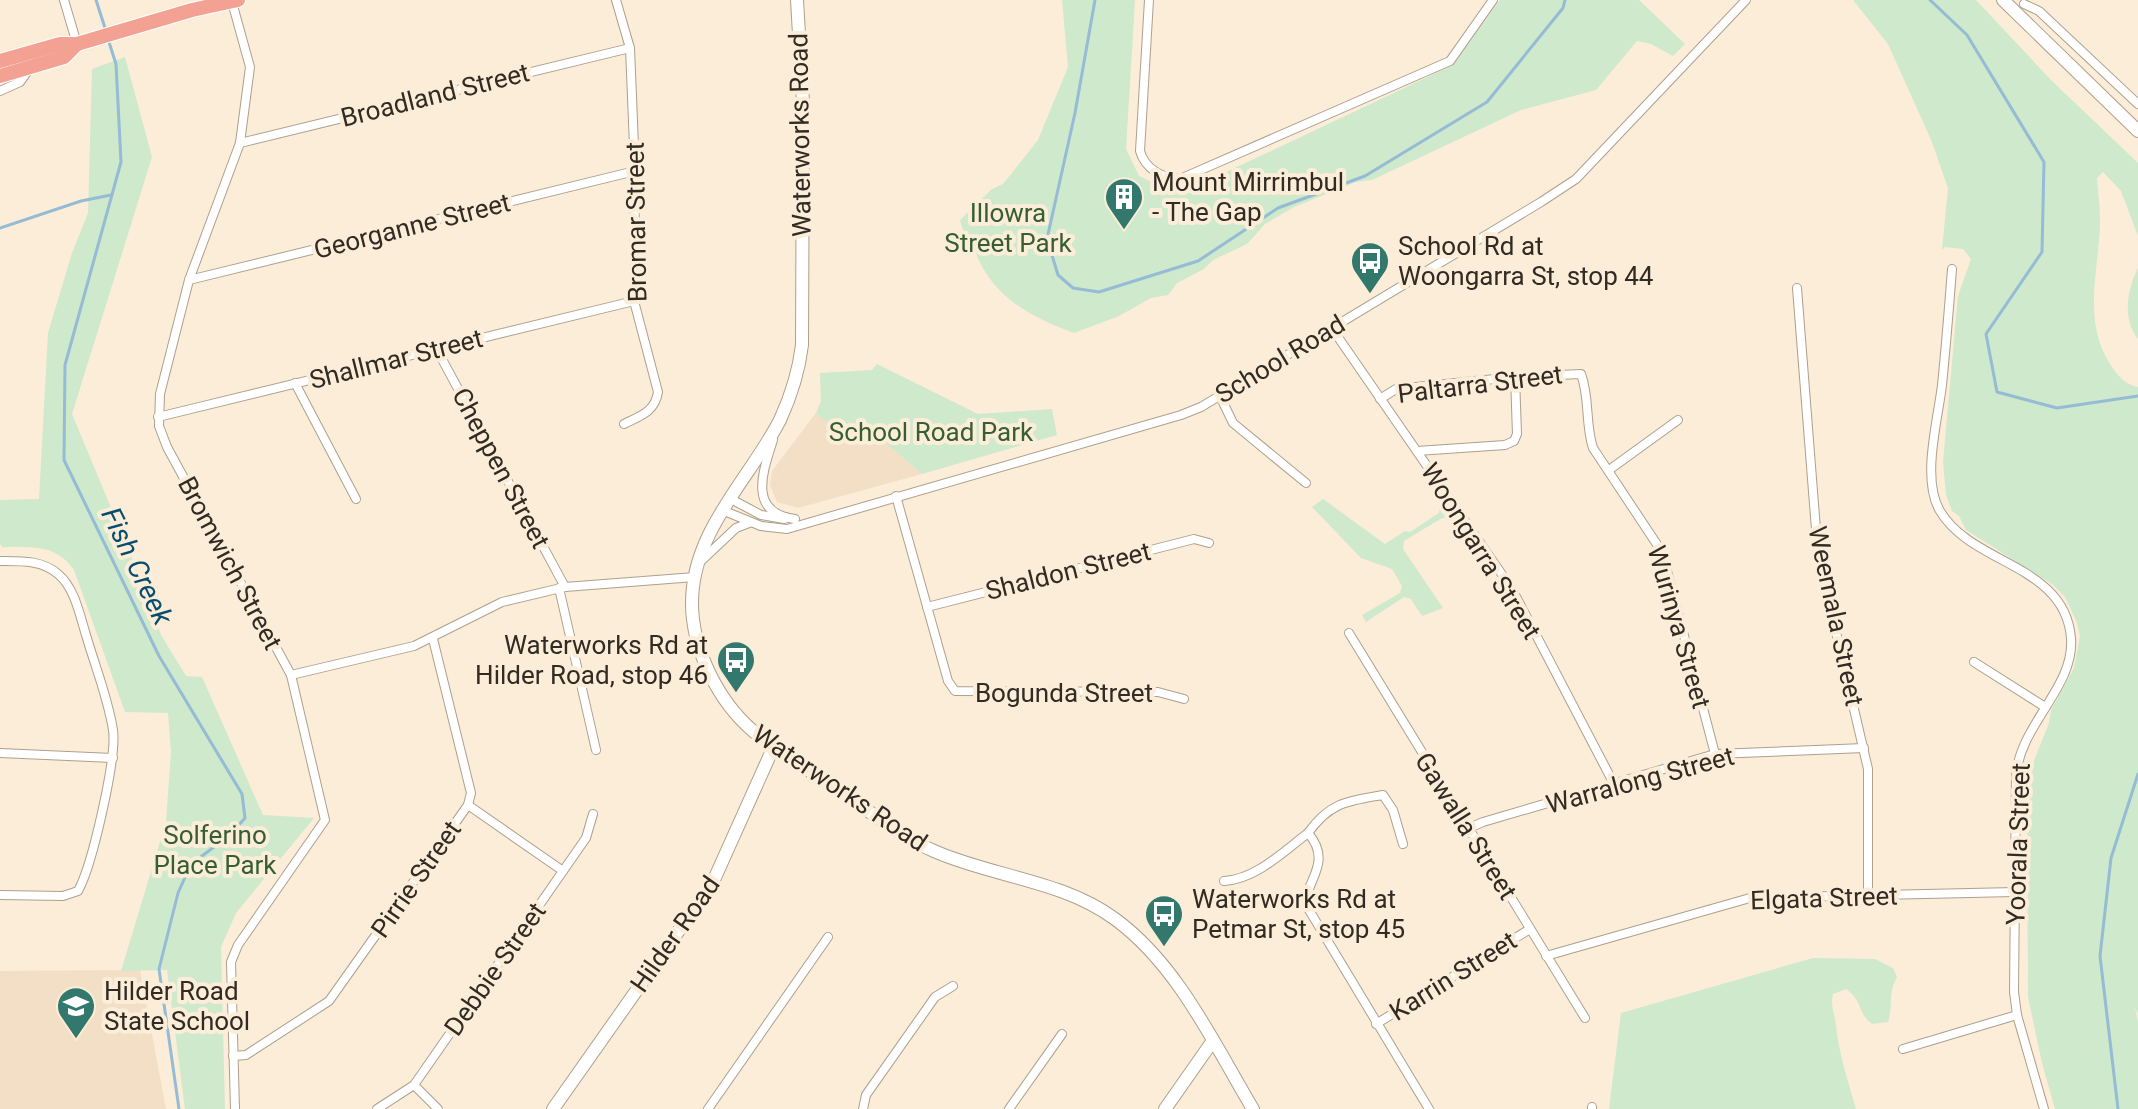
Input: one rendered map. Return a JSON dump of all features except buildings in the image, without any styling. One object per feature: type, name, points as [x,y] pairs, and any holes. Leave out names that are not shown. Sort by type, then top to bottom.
[{"type":"main road","name":"Waterworks Road","points":[[797,0],[803,102],[802,345],[795,381],[779,421],[705,542],[695,577],[692,603],[700,651],[709,672],[744,722],[774,746],[915,842],[936,852],[1057,890],[1114,918],[1142,942],[1162,965],[1253,1109]]},
{"type":"main road","points":[[2003,0],[2021,5],[2138,131]]},
{"type":"main road","points":[[0,61],[60,44],[77,44],[235,1]]},
{"type":"main road","points":[[0,76],[64,57],[77,44]]},
{"type":"main road","points":[[0,69],[18,63],[30,67]]},
{"type":"main road","name":"Hilder Road","points":[[553,1109],[713,882],[774,746]]},
{"type":"main road","points":[[1165,1109],[1212,1042]]},
{"type":"street","points":[[64,0],[77,44]]},
{"type":"street","name":"Bromar Street","points":[[616,0],[630,48],[635,171],[634,301],[658,392],[657,401],[650,410],[624,424]]},
{"type":"street","points":[[1149,0],[1140,151],[1143,161],[1155,172],[1180,179],[1450,61],[1493,0]]},
{"type":"street","name":"School Road","points":[[726,504],[750,523],[781,530],[1181,415],[1220,396],[1576,179],[1746,0]]},
{"type":"street","name":"Bromwich Street","points":[[235,1],[250,67],[240,143],[189,280],[160,394],[158,417],[167,447],[291,675],[325,820],[234,953],[230,972],[235,1109]]},
{"type":"street","points":[[2021,5],[2039,11],[2138,104]]},
{"type":"street","name":"Broadland Street","points":[[240,143],[630,48]]},
{"type":"street","points":[[0,91],[20,82],[30,67]]},
{"type":"street","name":"Georganne Street","points":[[189,280],[635,171]]},
{"type":"street","name":"Yoorala Street","points":[[1952,269],[1932,456],[1933,493],[1940,511],[1956,530],[2035,578],[2054,595],[2067,615],[2071,634],[2072,657],[2017,757],[2014,992],[2017,1015],[2044,1109]]},
{"type":"street","name":"Weemala Street","points":[[1797,288],[1818,555],[1868,769],[1868,895]]},
{"type":"street","name":"Shallmar Street","points":[[158,417],[634,301]]},
{"type":"street","name":"Woongarra Street","points":[[1331,327],[1512,589],[1614,784]]},
{"type":"street","name":"Cheppen Street","points":[[436,348],[562,588],[596,750]]},
{"type":"street","name":"Paltarra Street","points":[[1380,399],[1396,389],[1581,374]]},
{"type":"street","name":"Wurinya Street","points":[[1581,374],[1593,448],[1662,552],[1715,754]]},
{"type":"street","points":[[1417,451],[1505,445],[1514,441],[1517,434],[1515,377]]},
{"type":"street","points":[[295,383],[356,499]]},
{"type":"street","points":[[1220,396],[1233,423],[1306,483]]},
{"type":"street","points":[[1609,470],[1678,420]]},
{"type":"street","points":[[779,421],[762,474],[761,489],[765,501],[773,510],[795,519]]},
{"type":"street","name":"Bogunda Street","points":[[896,496],[948,681],[955,691],[1158,692],[1184,699]]},
{"type":"street","name":"School Road","points":[[726,504],[764,516],[812,520]]},
{"type":"street","points":[[698,563],[734,529],[750,523]]},
{"type":"street","name":"Shaldon Street","points":[[927,607],[1194,539],[1209,543]]},
{"type":"street","points":[[0,561],[44,565],[65,582],[78,613],[111,720],[113,758],[100,817],[78,891],[63,896],[0,895]]},
{"type":"street","points":[[291,675],[414,646],[502,602],[562,588],[695,577]]},
{"type":"street","name":"Gawalla Street","points":[[1349,633],[1585,1018]]},
{"type":"street","name":"Pirrie Street","points":[[233,1056],[246,1055],[329,1001],[468,805],[471,793],[433,639]]},
{"type":"street","points":[[1974,662],[2045,707]]},
{"type":"street","name":"Warralong Street","points":[[1467,829],[1715,754],[1864,748]]},
{"type":"street","points":[[0,753],[113,758]]},
{"type":"street","points":[[1224,881],[1237,880],[1259,869],[1308,833],[1323,814],[1340,804],[1383,795],[1393,810],[1403,844]]},
{"type":"street","points":[[468,805],[563,871]]},
{"type":"street","name":"Debbie Street","points":[[377,1109],[414,1085],[586,838],[593,814]]},
{"type":"street","points":[[1308,833],[1314,840],[1318,860],[1305,899],[1306,905],[1429,1109]]},
{"type":"street","name":"Elgata Street","points":[[1546,956],[1750,898],[2015,892]]},
{"type":"street","name":"Karrin Street","points":[[1376,1024],[1530,929]]},
{"type":"street","points":[[710,1108],[828,937]]},
{"type":"street","points":[[863,1109],[866,1095],[935,997],[953,986]]},
{"type":"street","points":[[1903,1049],[2017,1015]]},
{"type":"street","points":[[1009,1109],[1062,1034]]},
{"type":"street","points":[[414,1085],[438,1109]]},
{"type":"shaded area","points":[[816,413],[839,432],[849,422],[875,434],[922,474],[798,508],[777,502],[770,485],[772,471]]},
{"type":"shaded area","name":"Hilder Road State School","points":[[140,970],[166,1109],[0,1109],[0,971]]},
{"type":"green space","name":"Illowra Street Park","points":[[1062,0],[1135,0],[1126,149],[1139,176],[1170,191],[1203,183],[1453,65],[1500,0],[1639,0],[1685,44],[1673,56],[1651,44],[1637,41],[1596,90],[1521,110],[1372,180],[1356,182],[1294,207],[1265,224],[1247,244],[1213,260],[1204,269],[1177,283],[1168,295],[1151,298],[1119,316],[1074,333],[1038,318],[995,286],[976,255],[970,235],[964,234],[960,220],[992,189],[1003,184],[1038,140],[1068,67]]},
{"type":"green space","points":[[1853,0],[1976,0],[2052,81],[2138,163],[2138,236],[2121,191],[2103,172],[2097,178],[2100,222],[2094,313],[2101,347],[2110,364],[2119,376],[2138,387],[2138,1014],[2135,1008],[2138,1022],[2138,1109],[2055,1109],[2042,1063],[2028,997],[2027,812],[2033,763],[2051,710],[2074,668],[2080,636],[2065,597],[2052,584],[1966,530],[1959,516],[1952,511],[1946,495],[1943,462],[1958,296],[1971,259],[1963,249],[1945,247],[1942,250],[1948,188],[1932,142],[1888,44]]},
{"type":"green space","name":"Solferino Place Park","points":[[125,57],[152,157],[72,414],[161,635],[186,676],[202,677],[263,815],[314,818],[236,913],[221,947],[225,1109],[185,1109],[167,970],[121,971],[166,822],[171,752],[168,713],[125,712],[74,570],[67,561],[51,551],[2,547],[0,544],[0,500],[39,499],[48,333],[72,253],[88,213],[92,69]]},
{"type":"green space","points":[[2138,268],[2138,339],[2130,323],[2128,304]]},
{"type":"green space","name":"School Road Park","points":[[877,364],[978,414],[1052,409],[1057,435],[922,474],[875,434],[849,422],[839,433],[816,413],[821,401],[820,373],[872,370]]},
{"type":"green space","points":[[1323,499],[1385,544],[1439,513],[1440,507],[1448,518],[1442,518],[1404,541],[1403,549],[1443,608],[1422,616],[1411,599],[1404,597],[1366,622],[1362,615],[1400,593],[1402,586],[1392,569],[1361,558],[1312,507]]},
{"type":"green space","points":[[1813,958],[1875,959],[1893,968],[1897,977],[1892,989],[1888,1022],[1872,1024],[1846,989],[1833,994],[1832,1007],[1839,1047],[1856,1109],[1609,1109],[1621,1013]]},
{"type":"waterway","name":"Fish Creek","points":[[96,0],[106,31]]},
{"type":"waterway","points":[[1095,0],[1075,113],[1047,239],[1058,275],[1073,288],[1099,292],[1198,261],[1278,208],[1365,176],[1487,102],[1563,8],[1565,0]]},
{"type":"waterway","points":[[1930,0],[1967,35],[2044,162],[2042,252],[1986,334],[1997,392],[2057,408],[2138,396]]},
{"type":"waterway","name":"Fish Creek","points":[[108,39],[116,64],[121,162],[65,365],[64,460],[159,656],[242,794],[245,818],[229,836],[191,864],[178,893],[159,969],[179,1109]]},
{"type":"waterway","points":[[0,228],[81,201],[111,195]]},
{"type":"waterway","points":[[2118,1109],[2100,956],[2111,858],[2138,774]]},
{"type":"place","name":"Mount Mirrimbul - The Gap","points":[[1124,231]]},
{"type":"place","name":"School Rd at Woongarra St, stop 44","points":[[1370,295]]},
{"type":"place","name":"Waterworks Rd at Hilder Road, stop 46","points":[[736,694]]},
{"type":"place","name":"Waterworks Rd at Petmar St, stop 45","points":[[1164,948]]},
{"type":"place","name":"Hilder Road State School","points":[[76,1040]]}]
